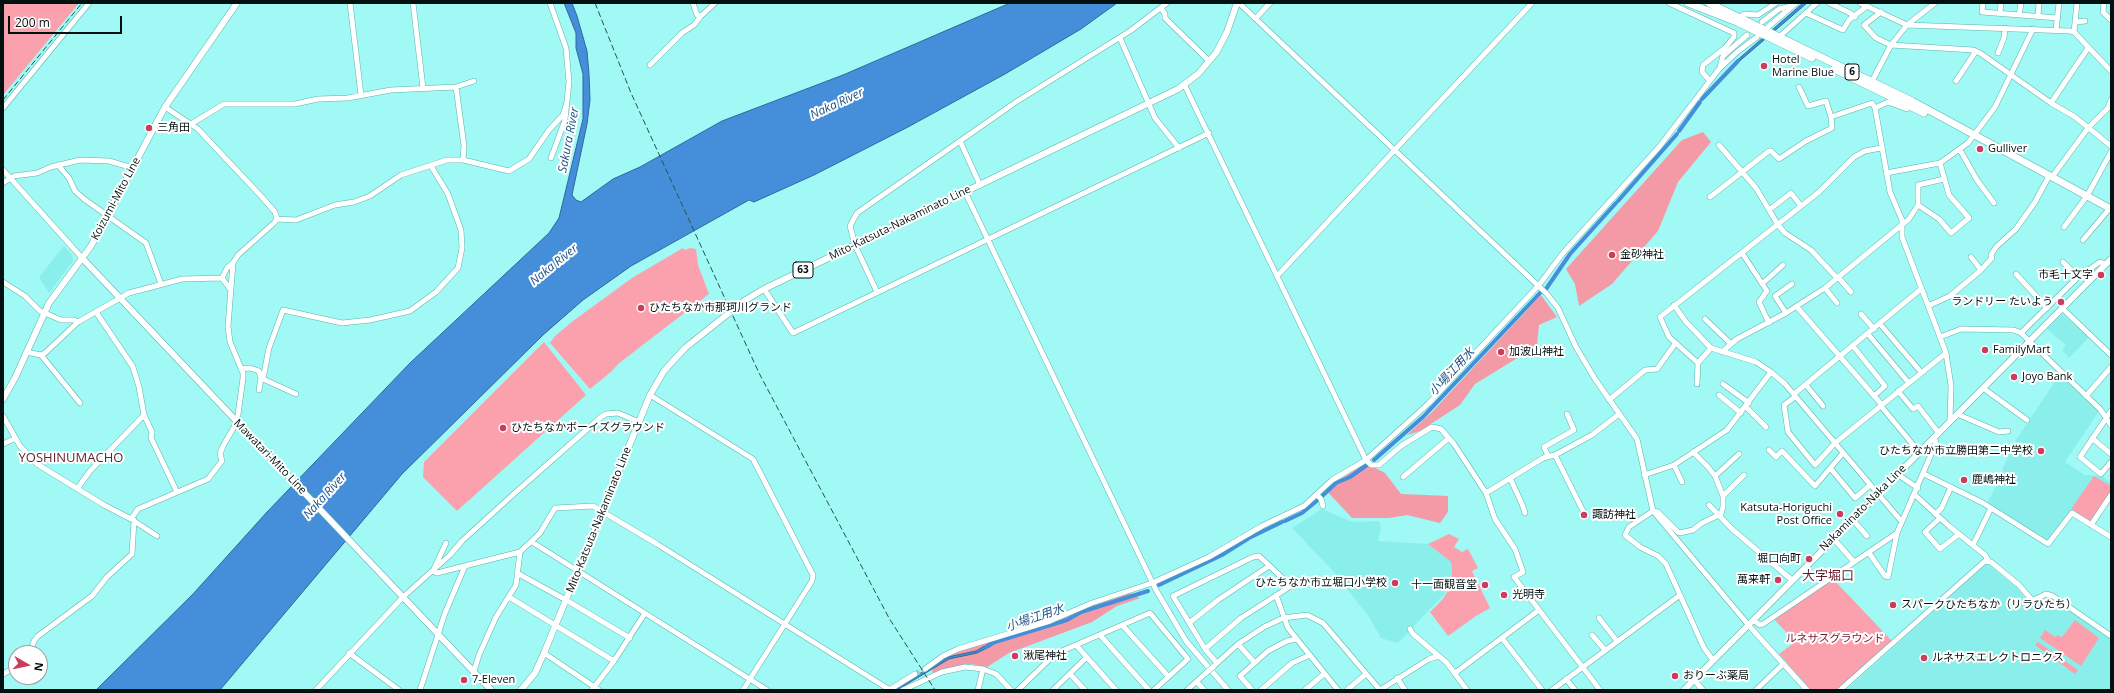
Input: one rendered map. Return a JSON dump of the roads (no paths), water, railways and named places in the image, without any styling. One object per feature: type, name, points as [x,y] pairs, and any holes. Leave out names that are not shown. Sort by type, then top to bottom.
[{"type":"highway","points":[[1688,3],[1731,20]]},
{"type":"highway","name":"6","points":[[1697,3],[1871,84],[1910,106],[1970,136],[1975,136]]},
{"type":"highway","name":"6","points":[[1709,3],[1968,131],[2110,208]]},
{"type":"highway","points":[[1713,3],[1726,12]]},
{"type":"main road","name":"Koizumi-Mito Line","points":[[3,399],[44,312],[53,297],[83,259],[165,107],[237,3]]},
{"type":"main road","name":"Mito-Katsuta-Nakaminato Line","points":[[521,690],[535,673],[544,653],[650,395],[664,371],[685,348],[744,301],[764,289],[980,184],[1167,96],[1184,84],[1209,61],[1227,32],[1238,3]]},
{"type":"main road","name":"Mawatari-Mito Line","points":[[83,259],[491,690]]},
{"type":"main road","name":"Nakaminato-Naka Line","points":[[1684,690],[1833,538],[2109,262]]},
{"type":"street","points":[[3,108],[89,3]]},
{"type":"street","points":[[350,3],[361,95]]},
{"type":"street","points":[[413,3],[423,88]]},
{"type":"street","points":[[550,3],[566,48],[569,76],[568,102],[563,126],[551,158]]},
{"type":"street","points":[[693,3],[697,15],[701,16]]},
{"type":"street","points":[[650,65],[682,33],[694,25],[715,3]]},
{"type":"street","points":[[877,292],[855,245],[850,226],[856,213],[1016,102],[1120,38],[1167,3]]},
{"type":"street","points":[[1238,3],[1256,18],[1539,285],[1558,308],[1581,356],[1609,400],[1637,439],[1653,511],[1751,622],[1783,664],[1807,690]]},
{"type":"street","points":[[1256,18],[1270,3]]},
{"type":"street","points":[[1278,275],[1532,3]]},
{"type":"street","points":[[1669,3],[1734,33],[1734,37],[1725,48],[1703,65],[1702,72],[1710,81]]},
{"type":"street","points":[[1739,18],[1744,14],[1758,15],[1776,3]]},
{"type":"street","points":[[1779,37],[1818,3]]},
{"type":"street","points":[[1829,3],[1850,12],[1854,17]]},
{"type":"street","points":[[1860,3],[1907,25],[2033,29],[2074,32],[2111,71]]},
{"type":"street","points":[[1871,84],[1891,45],[1907,25],[1935,3]]},
{"type":"street","points":[[1983,3],[1982,12],[2058,18]]},
{"type":"street","points":[[2000,13],[2001,3]]},
{"type":"street","points":[[2020,15],[2021,3]]},
{"type":"street","points":[[2038,16],[2039,3]]},
{"type":"street","points":[[2056,30],[2059,3]]},
{"type":"street","points":[[2074,32],[2077,3]]},
{"type":"street","points":[[2104,3],[2103,12],[2111,20]]},
{"type":"street","points":[[1762,22],[1779,9],[1794,5]]},
{"type":"street","points":[[1768,27],[1794,5]]},
{"type":"street","points":[[1806,13],[1844,30],[1849,20],[1867,6]]},
{"type":"street","points":[[1161,8],[1165,14],[1165,18],[1209,61]]},
{"type":"street","points":[[1881,12],[1864,25],[1876,38],[1891,45],[1976,51],[2051,103],[2075,117],[2111,146]]},
{"type":"street","points":[[2076,22],[2085,21]]},
{"type":"street","points":[[1998,53],[2004,38],[2005,28]]},
{"type":"street","points":[[1886,173],[1940,163],[1960,150],[1975,136],[1995,107],[2033,29]]},
{"type":"street","points":[[1720,68],[1723,56],[1747,34]]},
{"type":"street","points":[[924,669],[943,656],[958,649],[1040,624],[1105,598],[1152,583],[1209,557],[1262,526],[1304,506],[1332,480],[1366,460],[1428,404],[1539,285],[1563,253],[1660,147],[1720,68],[1736,52],[1757,37]]},
{"type":"street","points":[[1120,38],[1157,120],[1179,148]]},
{"type":"street","points":[[2051,103],[2088,48]]},
{"type":"street","points":[[1956,81],[1976,51]]},
{"type":"street","points":[[191,124],[224,104],[295,104],[318,99],[337,100],[391,90],[456,87],[474,81]]},
{"type":"street","points":[[1184,84],[1278,275],[1366,460],[1371,465],[1379,465],[1401,446],[1432,427],[1439,428],[1449,438],[1486,493],[1490,509],[1515,549],[1523,572],[1514,577],[1600,690]]},
{"type":"street","points":[[456,87],[464,146],[463,160]]},
{"type":"street","points":[[1710,198],[1769,151],[1771,151],[1779,160],[1806,141],[1832,128],[1831,117],[1826,101],[1808,106],[1799,87]]},
{"type":"street","points":[[1928,306],[1950,296],[1981,270],[1992,258],[1991,255],[1996,247],[2016,230],[2050,176],[2088,128],[2108,108],[2111,100]]},
{"type":"street","points":[[277,219],[296,220],[335,205],[354,202],[370,196],[401,175],[447,160],[463,160],[509,171],[529,159],[552,125],[563,115],[568,102]]},
{"type":"street","points":[[1874,108],[1888,102],[1907,109],[1910,106]]},
{"type":"street","points":[[1831,117],[1872,103],[1874,108],[1890,192],[1899,211],[1902,225],[1902,236],[1906,250],[1946,353],[1951,386],[1950,421]]},
{"type":"street","points":[[165,107],[198,129],[262,196],[275,212],[277,219],[274,224],[238,255],[227,268],[222,278]]},
{"type":"street","points":[[764,289],[793,332],[1209,133]]},
{"type":"street","points":[[960,140],[980,184]]},
{"type":"street","points":[[1719,145],[1756,188],[1778,225],[1785,233],[1811,250],[1851,292]]},
{"type":"street","points":[[1698,363],[1676,344],[1666,332],[1660,317],[1778,225],[1833,179],[1845,164],[1854,157],[1865,151],[1881,148]]},
{"type":"street","points":[[1960,150],[1977,180],[1994,203]]},
{"type":"street","points":[[2064,227],[2087,196],[2111,152]]},
{"type":"street","points":[[3,182],[10,178],[37,173],[58,165],[80,160],[102,161],[133,168]]},
{"type":"street","points":[[1918,205],[1939,219],[1951,233],[1969,218],[1949,195],[1940,163]]},
{"type":"street","points":[[58,165],[69,178],[75,191],[146,243],[161,284]]},
{"type":"street","points":[[296,394],[263,379],[269,348],[283,310],[342,323],[381,318],[410,310],[436,292],[458,268],[462,248],[461,230],[448,194],[431,166]]},
{"type":"street","points":[[3,170],[83,259]]},
{"type":"street","points":[[1722,352],[1730,343],[1797,307],[1825,288],[1909,218],[1918,205],[1918,186],[1944,179]]},
{"type":"street","points":[[965,192],[1152,583],[1172,620],[1186,641],[1228,690]]},
{"type":"street","points":[[1769,210],[1791,193],[1801,206]]},
{"type":"street","points":[[2083,240],[2110,208]]},
{"type":"street","points":[[1742,253],[1767,291],[1758,302],[1769,323]]},
{"type":"street","points":[[1971,257],[1981,270]]},
{"type":"street","points":[[33,645],[38,636],[92,596],[107,577],[132,554],[132,520],[138,509],[208,479],[222,461],[220,454],[223,446],[237,422],[243,378],[230,342],[228,326],[233,262]]},
{"type":"street","points":[[2063,262],[2078,277]]},
{"type":"street","points":[[2021,333],[2078,277],[2100,262],[2109,262]]},
{"type":"street","points":[[1762,284],[1783,265]]},
{"type":"street","points":[[2016,274],[2047,308]]},
{"type":"street","points":[[41,355],[78,322],[119,298],[161,284],[182,279],[222,278]]},
{"type":"street","points":[[222,278],[230,289]]},
{"type":"street","points":[[3,282],[25,296],[44,312],[61,320],[74,320],[78,322]]},
{"type":"street","points":[[1786,313],[1775,296],[1792,284]]},
{"type":"street","points":[[1825,288],[1837,303]]},
{"type":"street","points":[[1922,289],[1840,356],[1784,405],[1788,432],[1815,465],[1835,443],[1908,382],[1946,353]]},
{"type":"street","points":[[1674,305],[1686,322],[1712,348],[1756,362],[1771,372],[1795,396],[1902,522]]},
{"type":"street","points":[[1797,307],[1874,396],[1919,452]]},
{"type":"street","points":[[2062,308],[2111,355]]},
{"type":"street","points":[[96,312],[130,362],[139,387],[144,415],[152,432],[151,438],[177,492]]},
{"type":"street","points":[[1861,314],[1874,329]]},
{"type":"street","points":[[1705,319],[1730,343]]},
{"type":"street","points":[[1880,324],[1921,372]]},
{"type":"street","points":[[1940,337],[1962,329],[2014,330],[2021,333],[2086,396],[2106,417],[2111,425]]},
{"type":"street","points":[[1868,334],[1908,382]]},
{"type":"street","points":[[1609,400],[1645,370],[1657,369],[1676,344]]},
{"type":"street","points":[[1853,346],[1885,386],[1874,396]]},
{"type":"street","points":[[1697,384],[1698,363],[1712,348]]},
{"type":"street","points":[[26,352],[41,355],[80,403]]},
{"type":"street","points":[[2086,396],[2111,367]]},
{"type":"street","points":[[241,369],[250,368],[259,371],[261,378],[259,390]]},
{"type":"street","points":[[1644,475],[1674,464],[1727,430],[1742,413],[1771,372]]},
{"type":"street","points":[[1723,384],[1747,405],[1766,427]]},
{"type":"street","points":[[1806,385],[1823,406]]},
{"type":"street","points":[[1983,388],[2027,420]]},
{"type":"street","points":[[1868,552],[1885,576],[1888,577],[1897,533],[1915,495],[1936,443],[1936,435],[1918,406],[1913,409],[1898,391]]},
{"type":"street","points":[[650,395],[753,459],[813,575],[812,581],[743,690]]},
{"type":"street","points":[[1719,395],[1742,413]]},
{"type":"street","points":[[2111,411],[2080,457],[2101,474],[2111,462]]},
{"type":"street","points":[[316,690],[403,597],[511,496],[601,417],[606,414],[618,413],[639,422]]},
{"type":"street","points":[[1548,456],[1544,447],[1574,430],[1567,414]]},
{"type":"street","points":[[1486,493],[1548,456],[1555,455],[1592,435],[1619,414]]},
{"type":"street","points":[[1957,414],[1999,432],[2008,431]]},
{"type":"street","points":[[77,489],[90,471],[144,415]]},
{"type":"street","points":[[3,416],[20,446],[37,464],[157,536]]},
{"type":"street","points":[[3,444],[16,438]]},
{"type":"street","points":[[1403,477],[1449,438]]},
{"type":"street","points":[[2092,438],[2111,454]]},
{"type":"street","points":[[1769,450],[1776,457],[1782,451],[1815,486],[1831,469],[1843,453]]},
{"type":"street","points":[[1693,452],[1708,467],[1714,476],[1723,496],[1723,507],[1721,514],[1702,522],[1693,530],[1679,533],[1658,512],[1653,511],[1629,527],[1625,535],[1640,547],[1658,556],[1666,564],[1704,648],[1714,660]]},
{"type":"street","points":[[1714,476],[1739,454]]},
{"type":"street","points":[[1555,455],[1583,511]]},
{"type":"street","points":[[1674,464],[1682,482]]},
{"type":"street","points":[[1831,469],[1855,498],[1870,485]]},
{"type":"street","points":[[1897,474],[1918,488]]},
{"type":"street","points":[[1924,474],[1991,508],[2048,544],[2072,513],[2111,537]]},
{"type":"street","points":[[1723,496],[1744,475]]},
{"type":"street","points":[[1510,478],[1525,513]]},
{"type":"street","points":[[1951,487],[1938,516],[1925,532],[1940,549],[1958,534]]},
{"type":"street","points":[[1317,495],[1321,499],[1323,506]]},
{"type":"street","points":[[1915,495],[1958,534],[1985,555],[1988,560],[2019,585],[2031,599],[2034,600],[2046,594],[2052,596],[2111,636]]},
{"type":"street","points":[[2091,526],[2111,495]]},
{"type":"street","points":[[433,570],[437,573],[520,552],[540,533],[555,508],[593,506],[784,623],[889,690],[915,674]]},
{"type":"street","points":[[1709,506],[1718,516],[1792,580]]},
{"type":"street","points":[[1973,545],[1991,508]]},
{"type":"street","points":[[1852,519],[1867,536]]},
{"type":"street","points":[[1751,622],[1760,625],[1763,624],[1897,533]]},
{"type":"street","points":[[1833,538],[1854,562]]},
{"type":"street","points":[[532,542],[767,690]]},
{"type":"street","points":[[433,570],[446,543]]},
{"type":"street","points":[[474,671],[478,655],[496,617],[516,585],[520,552]]},
{"type":"street","points":[[1205,649],[1221,633],[1291,586],[1259,556],[1253,557],[1173,596],[1189,623],[1205,649],[1215,665]]},
{"type":"street","points":[[1840,690],[1980,565],[1988,560]]},
{"type":"street","points":[[420,690],[452,595],[465,566]]},
{"type":"street","points":[[1189,623],[1218,600],[1269,566]]},
{"type":"street","points":[[517,573],[630,638]]},
{"type":"street","points":[[1276,595],[1283,618],[1296,639],[1338,690]]},
{"type":"street","points":[[1552,690],[1680,595]]},
{"type":"street","points":[[509,597],[614,660]]},
{"type":"street","points":[[1455,673],[1539,610]]},
{"type":"street","points":[[544,653],[595,689],[630,638],[645,613]]},
{"type":"street","points":[[1018,690],[1055,654],[1123,626],[1150,613],[1188,659],[1154,690]]},
{"type":"street","points":[[1187,690],[1238,644],[1254,632],[1283,618],[1300,615],[1318,619],[1380,690],[1429,659],[1438,656]]},
{"type":"street","points":[[1599,618],[1617,641]]},
{"type":"street","points":[[1123,626],[1168,676]]},
{"type":"street","points":[[1410,629],[1413,634],[1455,673],[1467,690]]},
{"type":"street","points":[[1100,635],[1149,690]]},
{"type":"street","points":[[1592,635],[1605,650]]},
{"type":"street","points":[[1502,638],[1542,690]]},
{"type":"street","points":[[1252,690],[1240,676],[1254,662],[1276,646],[1296,639]]},
{"type":"street","points":[[1238,644],[1254,662]]},
{"type":"street","points":[[1076,645],[1116,690]]},
{"type":"street","points":[[349,654],[399,690]]},
{"type":"street","points":[[1261,690],[1292,662],[1310,655]]},
{"type":"street","points":[[1053,690],[1087,657]]},
{"type":"street","points":[[1756,690],[1783,664]]},
{"type":"street","points":[[903,690],[942,672],[965,667],[982,669],[996,674],[1011,690]]},
{"type":"street","points":[[978,690],[982,669]]},
{"type":"street","points":[[1070,674],[1084,690]]},
{"type":"street","points":[[1304,690],[1324,674]]},
{"type":"street","points":[[1347,690],[1366,674]]},
{"type":"street","points":[[1397,678],[1405,690]]},
{"type":"street","points":[[1566,679],[1575,690]]},
{"type":"street","points":[[1694,680],[1703,690]]},
{"type":"street","points":[[1197,682],[1204,690]]},
{"type":"water","name":"Naka River","points":[[564,3],[572,3],[577,16],[587,51],[589,74],[590,100],[587,124],[572,195],[576,200],[581,202],[613,179],[640,167],[722,121],[843,75],[1010,3],[1117,3],[1081,29],[1005,74],[908,127],[814,175],[754,202],[749,200],[631,266],[583,300],[543,335],[402,474],[220,690],[96,690],[193,594],[267,512],[410,363],[549,233],[559,218],[583,119],[583,74],[576,48],[576,33]]},
{"type":"water","points":[[1803,3],[1807,3],[1735,65],[1734,63]]},
{"type":"water","points":[[990,643],[991,646],[977,653],[949,659],[897,690],[892,690],[948,657],[976,651]]},
{"type":"waterway","name":"小場江用水","points":[[1702,99],[1738,61]]},
{"type":"waterway","name":"小場江用水","points":[[1679,131],[1700,102]]},
{"type":"waterway","name":"小場江用水","points":[[1618,201],[1677,134]]},
{"type":"waterway","name":"小場江用水","points":[[1546,289],[1570,254],[1616,203]]},
{"type":"waterway","name":"小場江用水","points":[[1374,460],[1423,417],[1540,293]]},
{"type":"waterway","name":"小場江用水","points":[[1321,497],[1336,483],[1350,477],[1367,465]]},
{"type":"waterway","name":"小場江用水","points":[[1285,521],[1302,513],[1319,499]]},
{"type":"waterway","name":"小場江用水","points":[[1159,585],[1222,555],[1249,538],[1282,522]]},
{"type":"waterway","name":"小場江用水","points":[[986,647],[995,642],[1067,620],[1081,612],[1148,591]]},
{"type":"tunnel","points":[[915,674],[925,669]]},
{"type":"railway","points":[[3,100],[82,3]]},
{"type":"railway","points":[[595,3],[631,93],[759,373],[889,618],[935,690]]},
{"type":"place","name":"Hotel Marine Blue","points":[[1764,66]]},
{"type":"place","name":"三角田","points":[[149,128]]},
{"type":"place","name":"Gulliver","points":[[1980,149]]},
{"type":"place","name":"金砂神社","points":[[1612,255]]},
{"type":"place","name":"市毛十文字","points":[[2101,275]]},
{"type":"place","name":"ランドリー たいよう","points":[[2061,302]]},
{"type":"place","name":"ひたちなか市那珂川グランド","points":[[641,308]]},
{"type":"place","name":"FamilyMart","points":[[1985,350]]},
{"type":"place","name":"加波山神社","points":[[1501,352]]},
{"type":"place","name":"Joyo Bank","points":[[2014,377]]},
{"type":"place","name":"ひたちなかボーイズグラウンド","points":[[503,428]]},
{"type":"place","name":"ひたちなか市立勝田第二中学校","points":[[2041,451]]},
{"type":"place","name":"鹿嶋神社","points":[[1964,480]]},
{"type":"place","name":"Katsuta-Horiguchi Post Office","points":[[1840,514]]},
{"type":"place","name":"諏訪神社","points":[[1584,515]]},
{"type":"place","name":"堀口向町","points":[[1809,559]]},
{"type":"place","name":"萬来軒","points":[[1778,580]]},
{"type":"place","name":"ひたちなか市立堀口小学校","points":[[1395,583]]},
{"type":"place","name":"十一面観音堂","points":[[1485,585]]},
{"type":"place","name":"光明寺","points":[[1504,595]]},
{"type":"place","name":"スパークひたちなか（リラひたち）","points":[[1893,605]]},
{"type":"place","name":"湫尾神社","points":[[1015,656]]},
{"type":"place","name":"ルネサスエレクトロニクス","points":[[1924,658]]},
{"type":"place","name":"おりーぶ薬局","points":[[1675,676]]},
{"type":"place","name":"7-Eleven","points":[[464,680]]},
{"type":"district","name":"YOSHINUMACHO","points":[[71,458]]},
{"type":"district","name":"大字堀口","points":[[1828,576]]},
{"type":"water label","name":"Sakura River","points":[[569,140]]},
{"type":"park label","name":"ルネサスグラウンド","points":[[1835,639]]}]
